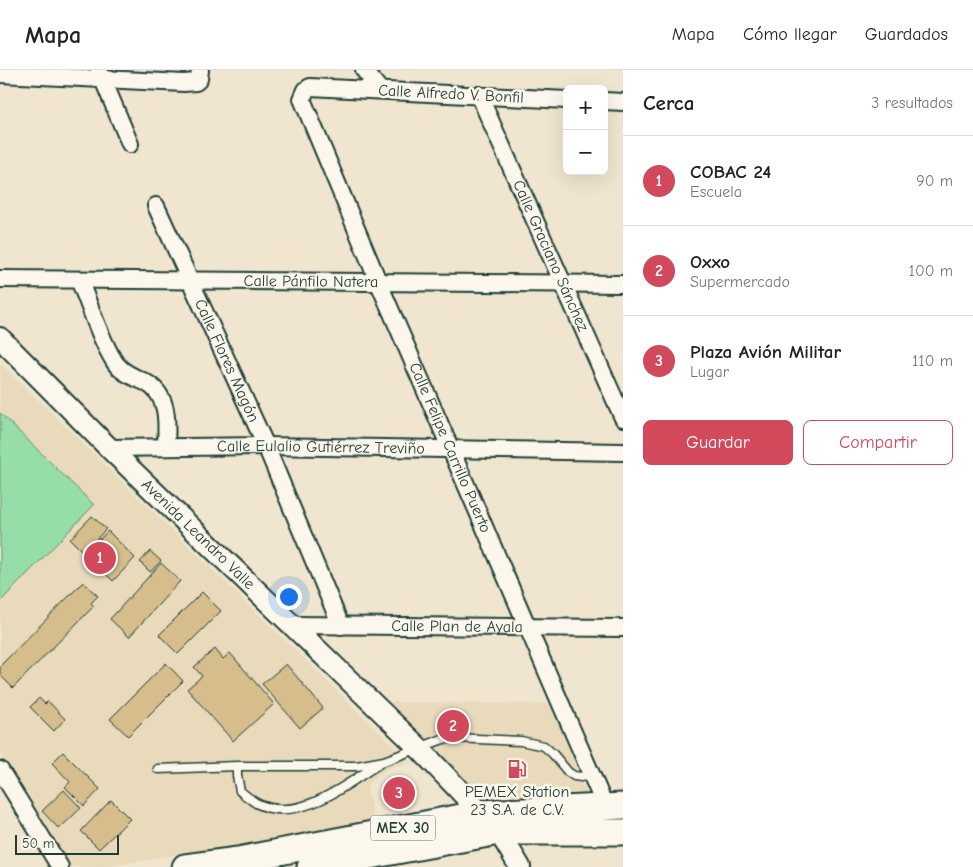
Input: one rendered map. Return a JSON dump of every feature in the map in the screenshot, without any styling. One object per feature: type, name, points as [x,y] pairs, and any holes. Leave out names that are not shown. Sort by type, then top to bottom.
[{"type":"main road","name":"MEX 30","points":[[185,867],[238,860],[482,813],[614,806]]},
{"type":"main road","name":"MEX 30","points":[[310,867],[499,832],[623,832]]},
{"type":"street","points":[[0,74],[101,74],[184,83],[196,82],[201,75],[200,70]]},
{"type":"street","points":[[364,70],[380,90]]},
{"type":"street","points":[[101,74],[130,144]]},
{"type":"street","name":"Calle Alfredo V. Bonfil","points":[[306,90],[310,87],[563,100]]},
{"type":"street","name":"Calle Felipe Carrillo Puerto","points":[[306,90],[302,99],[378,281],[590,773],[614,806]]},
{"type":"street","name":"Calle Graciano Sánchez","points":[[479,95],[623,418]]},
{"type":"street","points":[[608,102],[623,102]]},
{"type":"street","name":"Calle Flores Magón","points":[[156,206],[266,446],[341,626]]},
{"type":"street","name":"Calle Pánfilo Natera","points":[[0,279],[623,284]]},
{"type":"street","points":[[79,280],[110,354],[118,366],[131,376],[148,384],[160,395],[166,410],[166,447]]},
{"type":"street","name":"Avenida Leandro Valle","points":[[0,338],[109,448],[418,747],[499,832],[520,867]]},
{"type":"street","name":"Calle Eulalio Gutiérrez Treviño","points":[[109,448],[266,446],[623,452]]},
{"type":"street","name":"Calle Plan de Ayala","points":[[292,625],[623,628]]},
{"type":"street","points":[[0,770],[60,867]]},
{"type":"lane","points":[[237,766],[240,791],[257,803],[273,808],[292,809],[333,794],[384,761],[443,739],[521,741],[544,746],[574,776],[581,777],[590,773]]},
{"type":"lane","points":[[158,769],[237,766],[357,766],[384,761]]},
{"type":"shaded area","points":[[0,363],[410,762],[386,769],[367,785],[374,823],[104,867],[68,867],[0,754]]},
{"type":"shaded area","points":[[390,702],[550,704],[588,797],[495,804],[483,799]]},
{"type":"green space","points":[[0,413],[94,505],[1,601],[0,600]]},
{"type":"building","points":[[92,516],[106,529],[84,553],[70,539]]},
{"type":"building","points":[[108,531],[135,558],[113,581],[85,554]]},
{"type":"building","points":[[150,551],[161,561],[150,572],[140,562]]},
{"type":"building","points":[[161,563],[180,581],[129,637],[110,619]]},
{"type":"building","points":[[83,582],[98,596],[91,603],[94,606],[13,688],[0,675],[0,666]]},
{"type":"building","points":[[202,592],[221,611],[178,654],[159,635]]},
{"type":"building","points":[[215,649],[223,659],[230,653],[274,704],[233,741],[187,689],[202,676],[194,667]]},
{"type":"building","points":[[166,663],[183,681],[128,736],[110,719]]},
{"type":"building","points":[[286,664],[323,708],[300,728],[262,684]]},
{"type":"building","points":[[39,698],[45,704],[48,701],[65,719],[54,731],[30,707]]},
{"type":"building","points":[[63,752],[100,789],[84,806],[65,787],[70,782],[52,763]]},
{"type":"building","points":[[64,790],[81,808],[59,829],[42,811]]},
{"type":"building","points":[[111,800],[130,819],[99,849],[81,831]]},
{"type":"place","name":"COBAC 24","points":[[100,558]]},
{"type":"place","name":"Oxxo","points":[[453,726]]},
{"type":"place","name":"PEMEX Station 23 S.A. de C.V.","points":[[517,769]]},
{"type":"place","name":"Plaza Avión Militar","points":[[399,793]]}]
